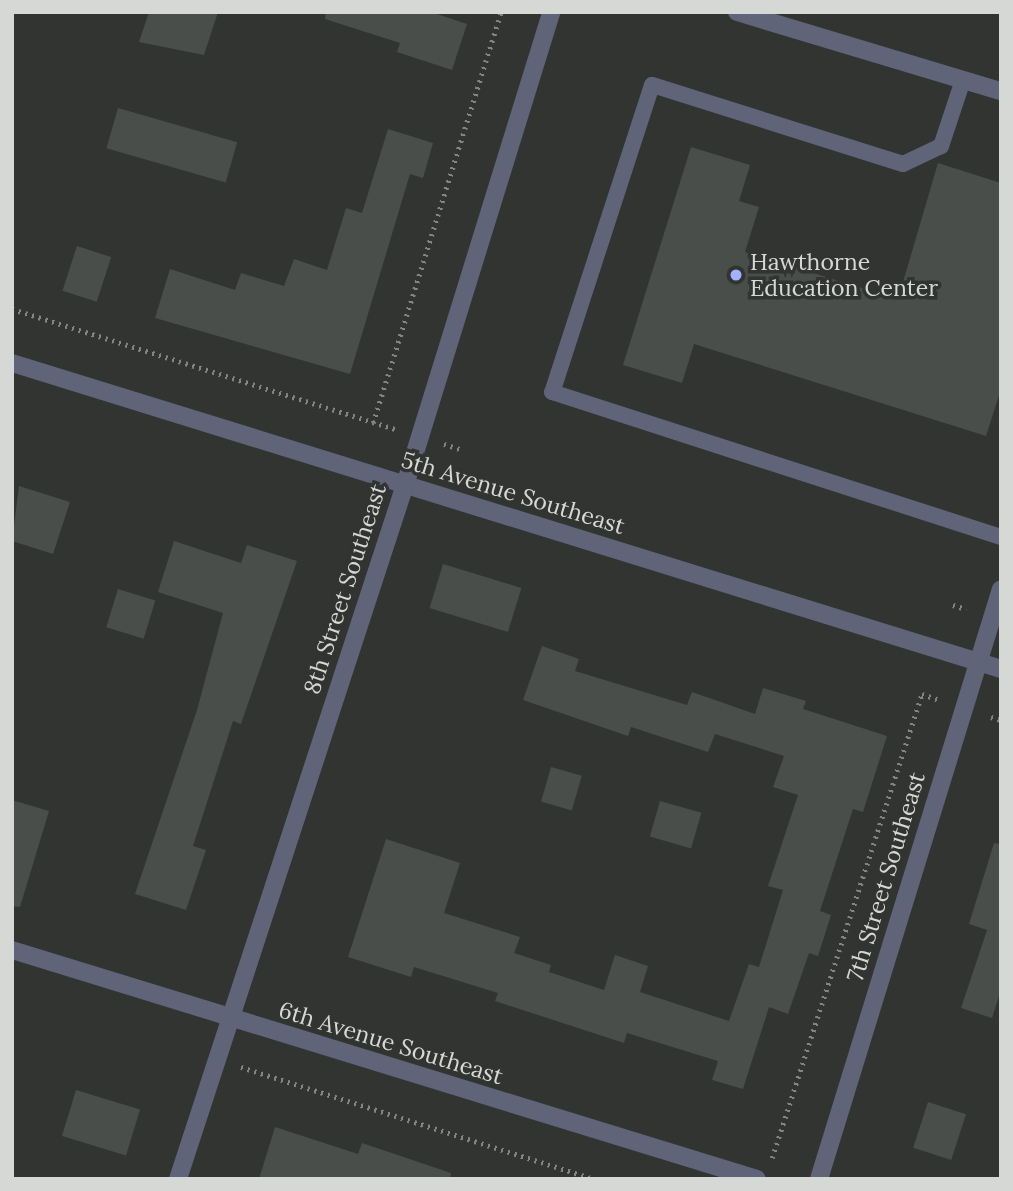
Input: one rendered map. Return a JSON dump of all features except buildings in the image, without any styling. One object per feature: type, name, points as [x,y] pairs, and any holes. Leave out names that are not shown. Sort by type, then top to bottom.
[{"type":"street","name":"8th Street Southeast","points":[[178,1179],[405,485],[551,12]]},
{"type":"street","points":[[737,12],[1001,91]]},
{"type":"street","name":"5th Avenue Southeast","points":[[12,363],[1001,669]]},
{"type":"street","name":"7th Street Southeast","points":[[819,1179],[1001,589]]},
{"type":"street","name":"6th Avenue Southeast","points":[[12,950],[231,1021],[763,1173]]},
{"type":"lane","points":[[963,80],[942,146],[903,164],[652,85],[552,392],[1001,537]]},
{"type":"path","points":[[373,422],[501,12]]},
{"type":"path","points":[[12,309],[462,450]]},
{"type":"path","points":[[763,1173],[922,694]]},
{"type":"path","points":[[218,1060],[594,1179]]},
{"type":"place","name":"Hawthorne Education Center","points":[[736,275]]}]
